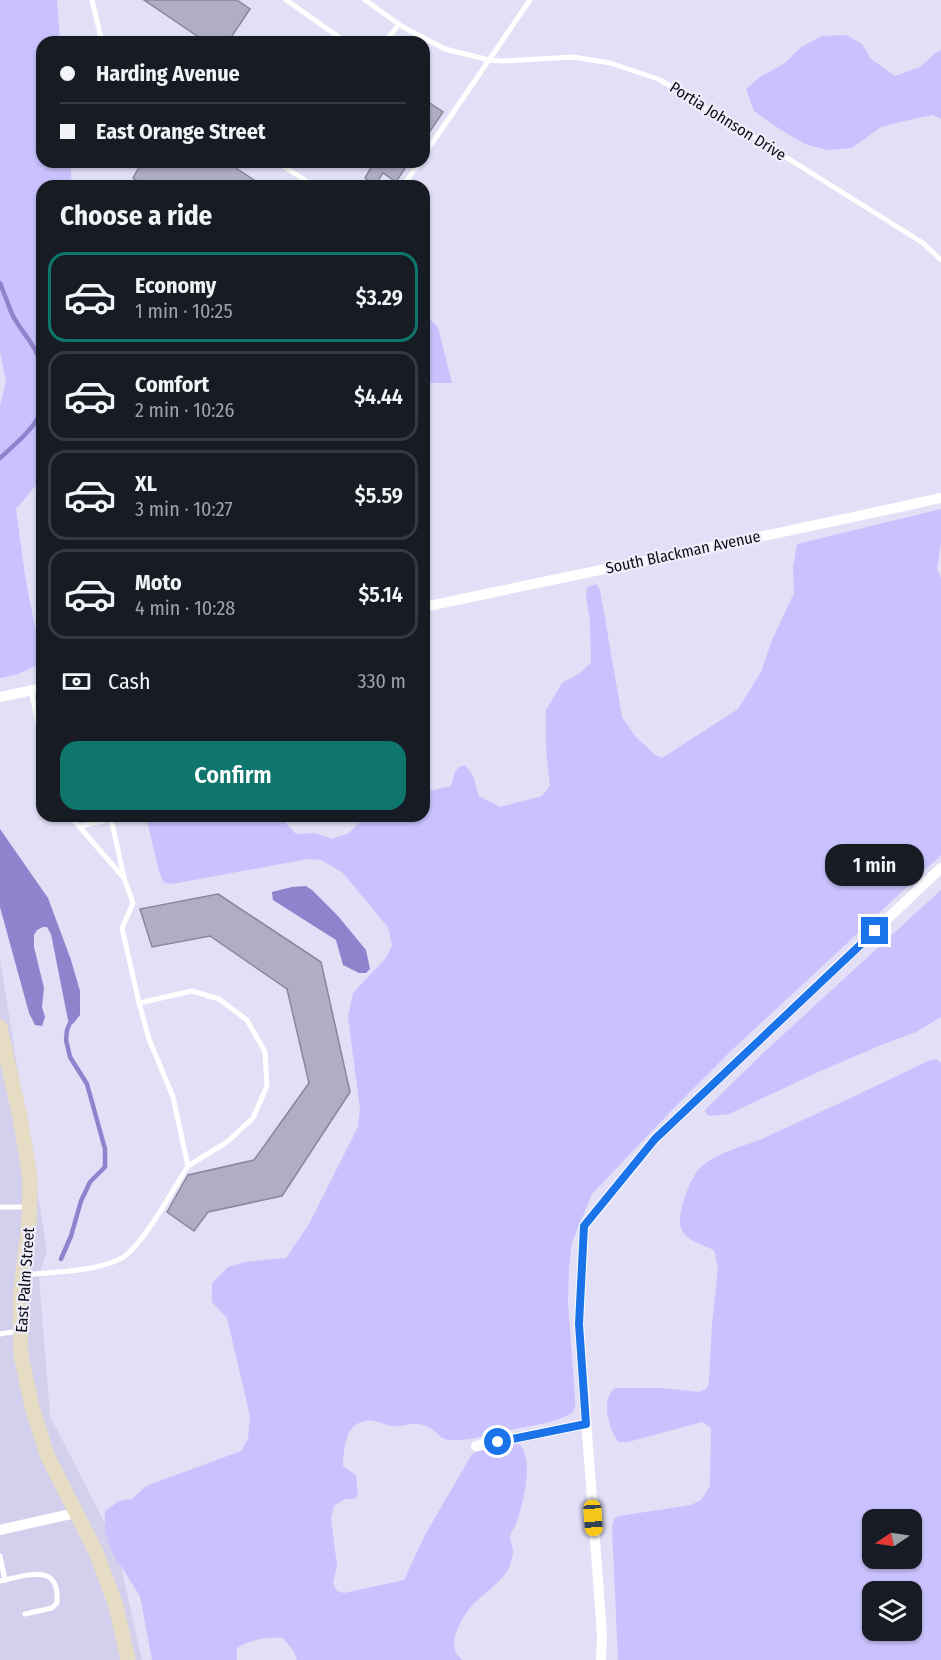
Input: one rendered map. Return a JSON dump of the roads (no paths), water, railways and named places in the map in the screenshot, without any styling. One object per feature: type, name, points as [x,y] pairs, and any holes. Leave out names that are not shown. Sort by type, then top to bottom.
[{"type":"street","name":"South Blackman Avenue","points":[[430,606],[941,498]]},
{"type":"street","points":[[0,697],[36,689]]},
{"type":"street","points":[[601,1660],[602,1635],[579,1324],[584,1226],[655,1139],[941,868]]},
{"type":"street","name":"East Palm Street","points":[[0,1027],[3,1055],[20,1117],[30,1177],[20,1299],[21,1355],[35,1416],[47,1455],[96,1552],[116,1606],[128,1660]]},
{"type":"street","points":[[476,1446],[586,1424]]},
{"type":"street","points":[[0,1530],[75,1513]]},
{"type":"lane","points":[[93,0],[101,36]]},
{"type":"lane","points":[[286,0],[337,36]]},
{"type":"lane","name":"Portia Johnson Drive","points":[[365,0],[399,24],[421,36]]},
{"type":"lane","points":[[430,146],[530,0]]},
{"type":"lane","points":[[390,36],[399,24]]},
{"type":"lane","name":"Portia Johnson Drive","points":[[430,41],[445,49],[489,60],[519,61],[573,57],[610,63],[658,79],[923,243],[941,260]]},
{"type":"lane","points":[[286,168],[305,180]]},
{"type":"lane","points":[[77,822],[124,878]]},
{"type":"lane","points":[[80,825],[96,822]]},
{"type":"lane","points":[[112,822],[124,878],[133,903],[122,928],[149,1039],[173,1097],[188,1166]]},
{"type":"lane","points":[[23,1275],[92,1268],[121,1258],[142,1238],[188,1166],[227,1142],[253,1119],[267,1086],[265,1052],[247,1020],[219,999],[192,992],[139,1003]]},
{"type":"lane","points":[[0,1207],[29,1207]]},
{"type":"lane","points":[[0,1334],[21,1330]]},
{"type":"lane","points":[[0,1556],[3,1580],[36,1573],[46,1574],[54,1582],[58,1594],[57,1603],[52,1608],[25,1614]]},
{"type":"waterway","points":[[0,283],[12,314],[36,353]]},
{"type":"waterway","points":[[0,458],[36,422]]},
{"type":"waterway","points":[[61,1259],[90,1182],[105,1167],[105,1149],[87,1084],[70,1057],[66,1040],[72,1018]]}]
